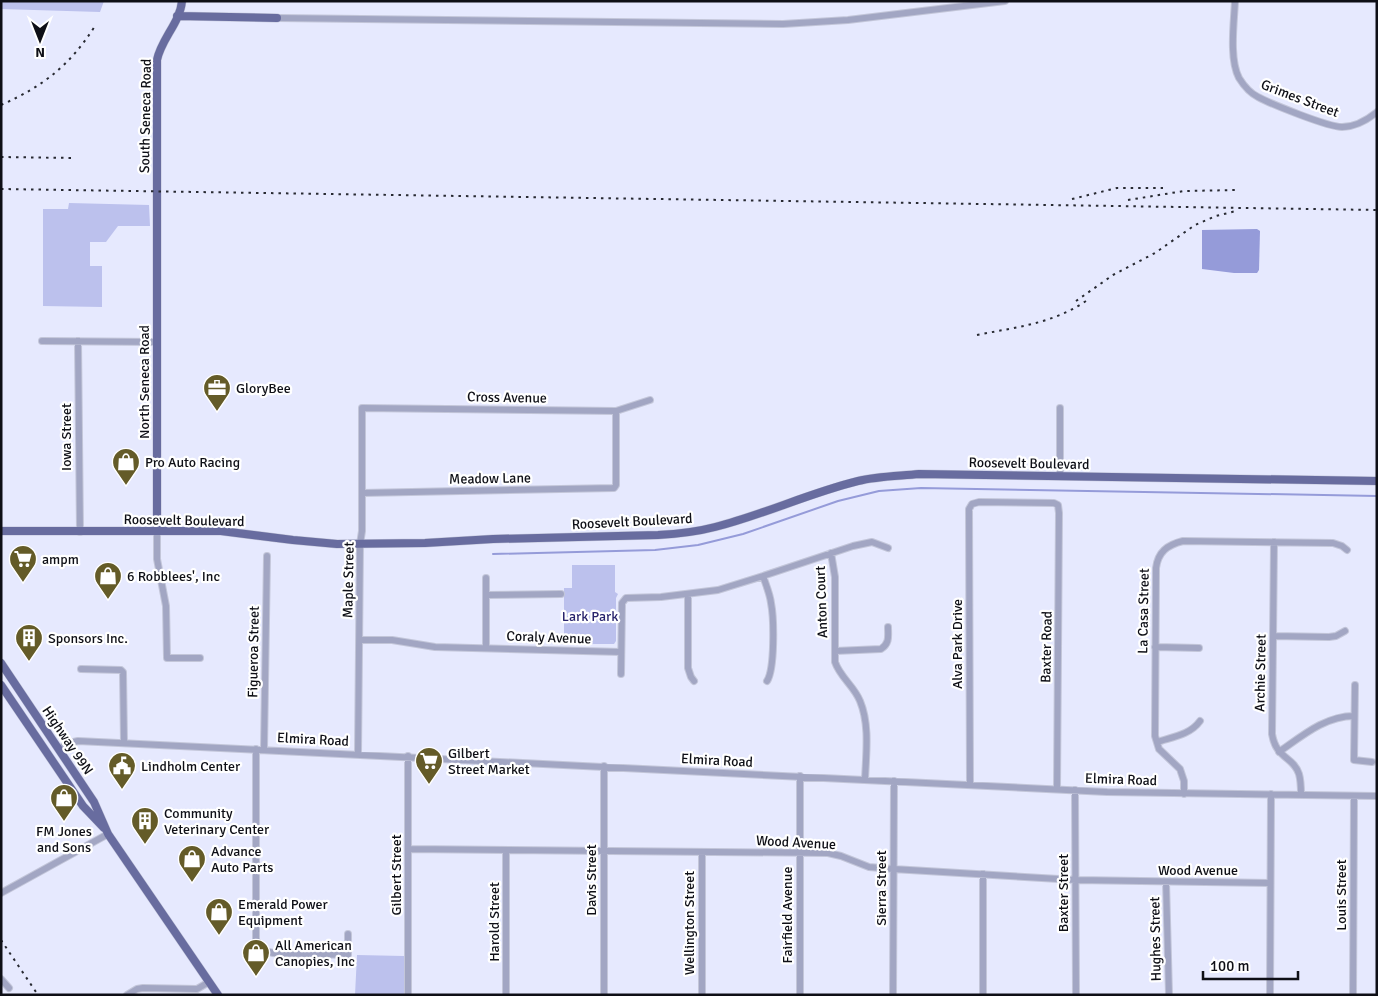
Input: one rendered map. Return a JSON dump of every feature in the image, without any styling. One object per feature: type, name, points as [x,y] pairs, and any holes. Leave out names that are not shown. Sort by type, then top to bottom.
[{"type":"main road","name":"South Seneca Road","points":[[157,191],[157,60],[160,49],[177,16],[182,1]]},
{"type":"main road","points":[[177,16],[277,18]]},
{"type":"main road","name":"North Seneca Road","points":[[157,191],[157,531]]},
{"type":"main road","name":"Roosevelt Boulevard","points":[[1,531],[221,531],[317,543],[360,544],[658,535],[713,528],[860,480],[919,474],[1377,481]]},
{"type":"main road","name":"Highway 99N","points":[[1,663],[94,802],[108,834]]},
{"type":"main road","name":"Highway 99N","points":[[1,685],[82,806],[108,834],[218,995]]},
{"type":"street","points":[[277,18],[783,24],[848,20],[974,3],[1005,1]]},
{"type":"street","name":"Grimes Street","points":[[1234,1],[1234,56],[1238,76],[1244,85],[1257,96],[1328,124],[1341,127],[1361,122],[1377,112]]},
{"type":"street","points":[[42,341],[156,342]]},
{"type":"street","name":"Iowa Street","points":[[78,341],[80,532]]},
{"type":"street","name":"Cross Avenue","points":[[362,408],[616,411],[650,400]]},
{"type":"street","name":"Maple Street","points":[[358,754],[362,408]]},
{"type":"street","points":[[1060,408],[1060,476]]},
{"type":"street","name":"Meadow Lane","points":[[362,493],[612,488],[616,485],[616,411]]},
{"type":"street","name":"Baxter Road","points":[[972,504],[979,502],[1054,503],[1058,505],[1060,512],[1057,789]]},
{"type":"street","name":"Alva Park Drive","points":[[970,785],[969,512],[972,504]]},
{"type":"street","name":"North Seneca Road","points":[[157,531],[157,559],[166,606],[168,658],[200,658]]},
{"type":"street","name":"La Casa Street","points":[[1157,742],[1154,729],[1156,568],[1157,560],[1167,547],[1183,541],[1274,542],[1333,543],[1342,546],[1346,550]]},
{"type":"street","name":"Archie Street","points":[[1274,542],[1272,734],[1275,747],[1295,767],[1299,774],[1301,795]]},
{"type":"street","points":[[621,674],[623,600],[630,597],[661,597],[726,588],[852,546],[868,543],[881,544],[888,548]]},
{"type":"street","name":"Anton Court","points":[[831,553],[835,578],[835,651],[838,669],[854,689],[864,715],[866,730],[865,780]]},
{"type":"street","name":"Figueroa Street","points":[[266,556],[256,939],[258,944],[266,951],[273,953],[348,955],[348,934]]},
{"type":"street","points":[[764,576],[772,611],[772,667],[767,681]]},
{"type":"street","points":[[486,578],[486,647]]},
{"type":"street","points":[[486,595],[561,594]]},
{"type":"street","points":[[688,594],[688,668],[694,681]]},
{"type":"street","name":"Anton Court","points":[[835,651],[881,649],[886,646],[888,641],[888,627]]},
{"type":"street","points":[[1274,636],[1329,637],[1336,636],[1345,631]]},
{"type":"street","name":"Coraly Avenue","points":[[359,640],[392,640],[435,647],[621,652]]},
{"type":"street","points":[[1155,648],[1199,648]]},
{"type":"street","points":[[81,669],[121,670],[123,672],[124,743]]},
{"type":"street","points":[[1354,685],[1354,760],[1372,762]]},
{"type":"street","points":[[1279,752],[1317,726],[1341,716],[1354,716]]},
{"type":"street","points":[[1184,794],[1184,781],[1180,769],[1164,755],[1157,742],[1192,730],[1200,721]]},
{"type":"street","name":"Elmira Road","points":[[59,749],[69,743],[78,741],[1075,790],[1184,794],[1377,796]]},
{"type":"street","name":"Gilbert Street","points":[[408,756],[408,995]]},
{"type":"street","name":"Davis Street","points":[[604,766],[604,995]]},
{"type":"street","name":"Fairfield Avenue","points":[[800,776],[800,995]]},
{"type":"street","name":"Sierra Street","points":[[893,995],[894,781]]},
{"type":"street","name":"Baxter Street","points":[[1075,790],[1076,995]]},
{"type":"street","points":[[1270,995],[1271,794]]},
{"type":"street","name":"Louis Street","points":[[1354,796],[1354,995]]},
{"type":"street","points":[[1,893],[108,834]]},
{"type":"street","name":"Wood Avenue","points":[[408,849],[828,853],[869,867],[893,869],[1076,880],[1270,883]]},
{"type":"street","name":"Harold Street","points":[[506,850],[506,995]]},
{"type":"street","name":"Wellington Street","points":[[702,852],[702,995]]},
{"type":"street","points":[[983,874],[983,995]]},
{"type":"street","name":"Hughes Street","points":[[1166,882],[1169,995]]},
{"type":"street","points":[[1,979],[9,988]]},
{"type":"street","points":[[127,995],[137,989],[144,988],[198,989],[209,982]]},
{"type":"green space","points":[[1,1],[104,1],[100,12],[1,9]]},
{"type":"green space","points":[[69,203],[149,205],[150,226],[118,226],[106,242],[90,242],[90,266],[102,266],[102,307],[43,306],[43,209],[68,209]]},
{"type":"green space","name":"Lark Park","points":[[572,565],[615,565],[615,592],[618,594],[616,598],[616,641],[614,644],[564,644],[564,588],[572,588]]},
{"type":"green space","points":[[357,955],[404,956],[404,994],[355,995]]},
{"type":"shaded area","points":[[1257,229],[1260,231],[1259,270],[1257,273],[1234,273],[1202,269],[1202,230]]},
{"type":"waterway","points":[[493,554],[655,550],[698,545],[743,534],[838,501],[879,491],[921,488],[1377,496]]},
{"type":"railway","points":[[1,105],[30,90],[55,73],[76,52],[95,26]]},
{"type":"railway","points":[[1,157],[73,158]]},
{"type":"railway","points":[[1072,199],[1117,188],[1163,188]]},
{"type":"railway","points":[[1,189],[1377,210]]},
{"type":"railway","points":[[1128,200],[1184,191],[1239,190]]},
{"type":"railway","points":[[1076,301],[1113,275],[1155,253],[1195,225],[1216,216],[1236,211]]},
{"type":"railway","points":[[977,335],[1047,320],[1086,301]]},
{"type":"railway","points":[[1,940],[38,995]]},
{"type":"place","name":"GloryBee","points":[[217,412]]},
{"type":"place","name":"Pro Auto Racing","points":[[126,486]]},
{"type":"place","name":"ampm","points":[[23,583]]},
{"type":"place","name":"6 Robblees', Inc","points":[[108,600]]},
{"type":"place","name":"Sponsors Inc.","points":[[29,662]]},
{"type":"place","name":"Gilbert Street Market","points":[[429,785]]},
{"type":"place","name":"Lindholm Center","points":[[122,790]]},
{"type":"place","name":"FM Jones and Sons","points":[[64,822]]},
{"type":"place","name":"Community Veterinary Center","points":[[145,845]]},
{"type":"place","name":"Advance Auto Parts","points":[[192,883]]},
{"type":"place","name":"Emerald Power Equipment","points":[[219,936]]},
{"type":"place","name":"All American Canopies, Inc","points":[[256,977]]}]
